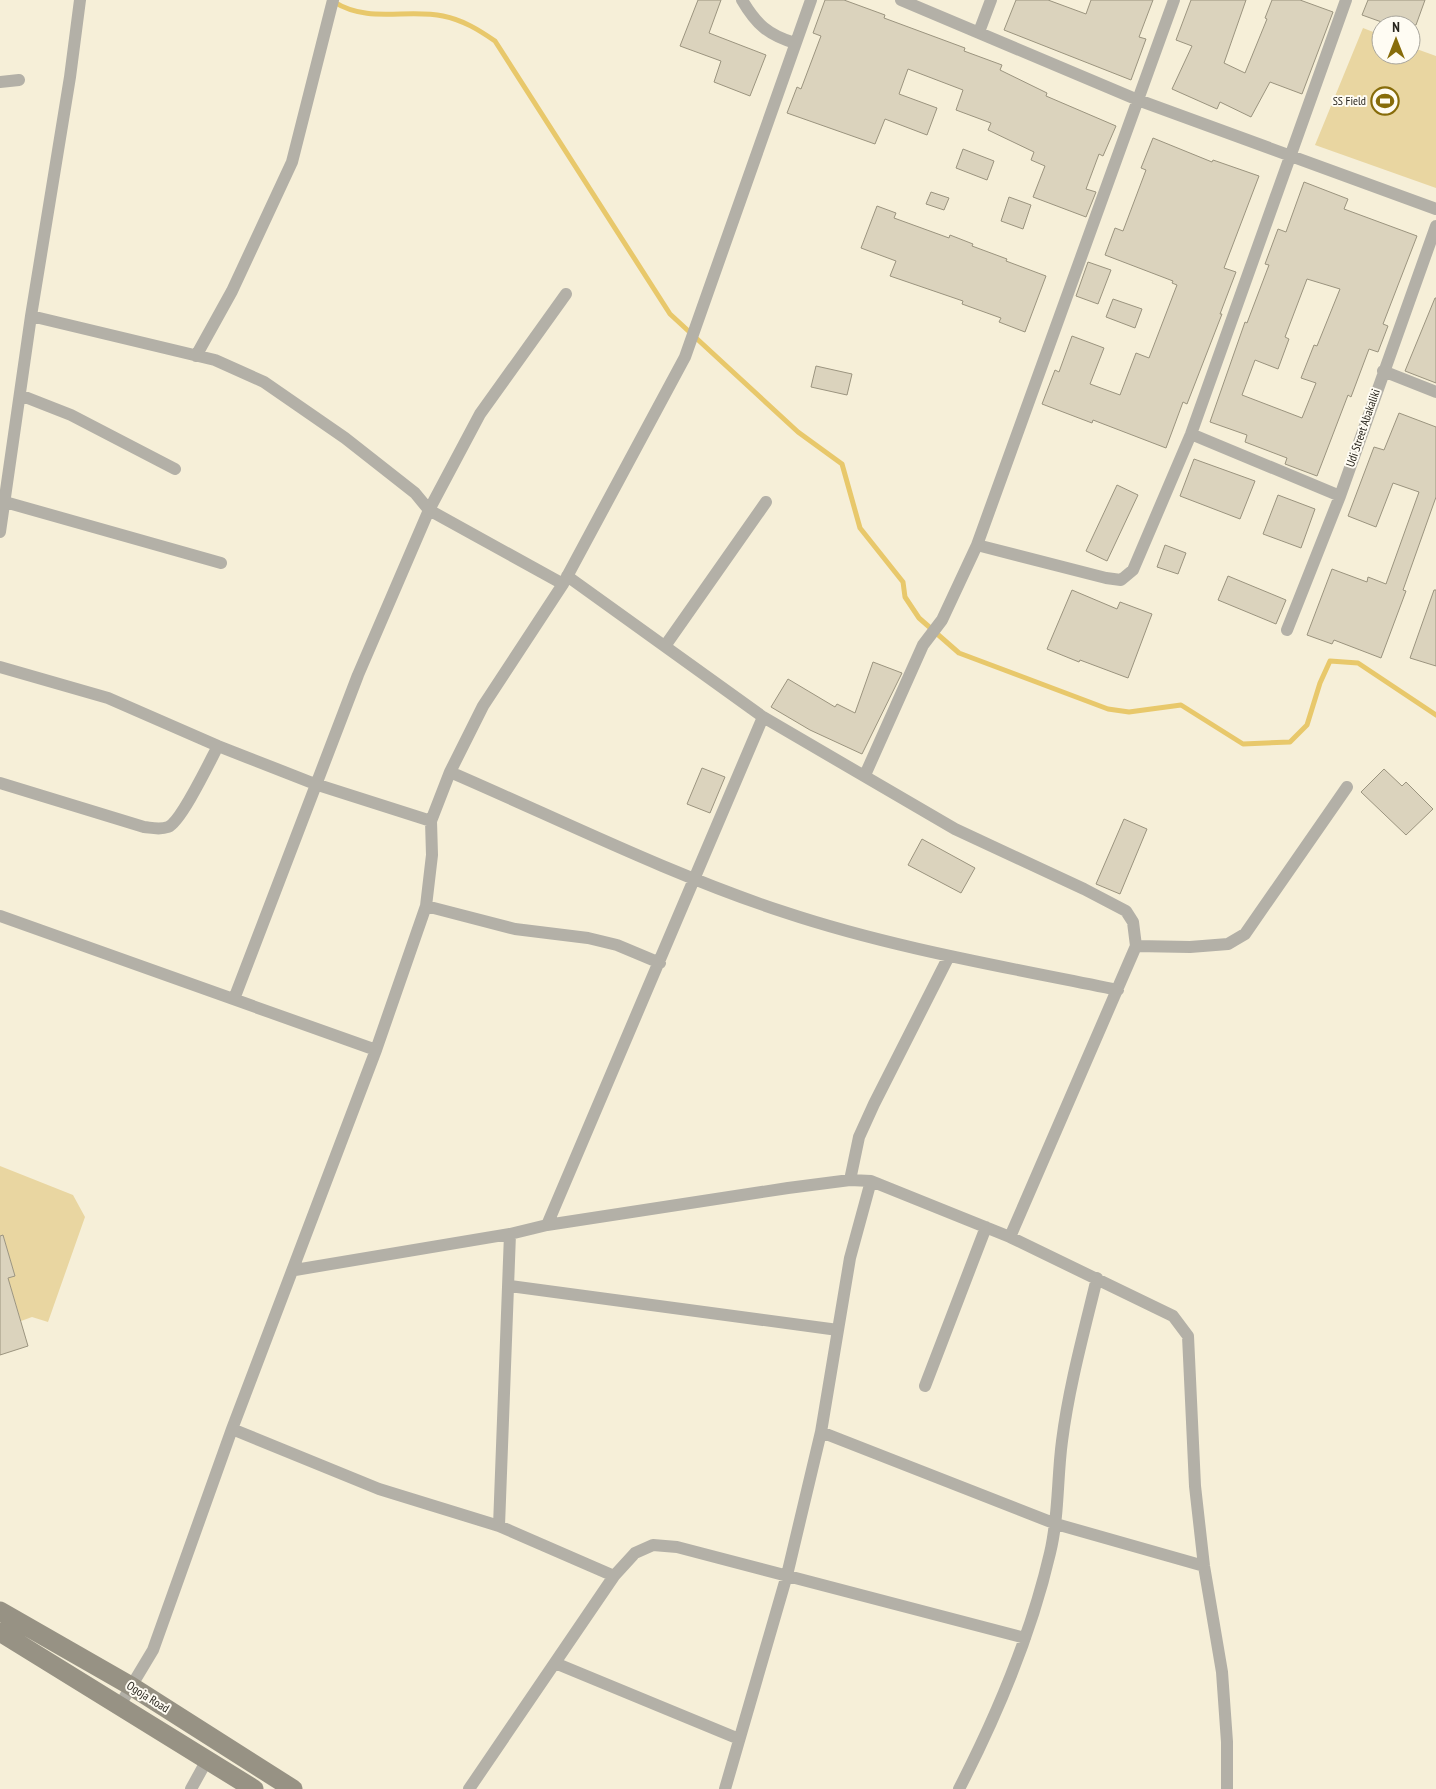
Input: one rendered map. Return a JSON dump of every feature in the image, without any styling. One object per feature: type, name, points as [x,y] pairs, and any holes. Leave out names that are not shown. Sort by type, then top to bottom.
[{"type":"main road","name":"Ogoja Road","points":[[0,1611],[131,1686],[293,1789]]},
{"type":"main road","name":"Ogoja Road","points":[[0,1632],[254,1789]]},
{"type":"street","points":[[0,532],[31,316],[70,77],[80,0]]},
{"type":"street","points":[[196,356],[236,282],[292,162],[333,0]]},
{"type":"street","points":[[742,0],[755,22],[778,38],[795,43]]},
{"type":"street","points":[[120,1706],[153,1650],[232,1429],[295,1270],[376,1050],[426,906],[432,855],[431,821],[450,772],[483,706],[565,580],[685,357],[811,0]]},
{"type":"street","points":[[901,0],[1138,100],[1436,209]]},
{"type":"street","points":[[979,32],[991,0]]},
{"type":"street","points":[[866,775],[924,645],[942,620],[976,545],[1174,0]]},
{"type":"street","points":[[976,545],[1106,578],[1121,580],[1133,570],[1191,434],[1346,0]]},
{"type":"street","points":[[0,82],[19,80]]},
{"type":"street","name":"Udi Street Abakaliki","points":[[1287,630],[1340,496],[1436,226]]},
{"type":"street","points":[[234,1000],[358,675],[429,510],[480,414],[566,294]]},
{"type":"street","points":[[31,316],[215,360],[264,382],[345,438],[415,493],[429,510],[565,580],[665,646],[763,717],[866,775],[955,829],[1126,911],[1133,922],[1136,946],[1010,1237]]},
{"type":"street","points":[[1383,371],[1436,392]]},
{"type":"street","points":[[20,395],[72,415],[175,469]]},
{"type":"street","points":[[1191,434],[1340,496]]},
{"type":"street","points":[[5,502],[221,563]]},
{"type":"street","points":[[665,646],[766,502]]},
{"type":"street","points":[[0,667],[108,698],[218,746],[315,784],[431,821]]},
{"type":"street","points":[[547,1225],[696,879],[763,717]]},
{"type":"street","points":[[0,783],[144,827],[160,829],[170,826],[181,813],[218,746]]},
{"type":"street","points":[[450,772],[696,879],[784,912],[949,956],[1118,990]]},
{"type":"street","points":[[1136,946],[1190,947],[1228,944],[1245,934],[1347,787]]},
{"type":"street","points":[[426,906],[515,929],[588,938],[617,945],[660,963]]},
{"type":"street","points":[[0,916],[376,1050]]},
{"type":"street","points":[[850,1180],[860,1137],[874,1104],[949,956]]},
{"type":"street","points":[[295,1270],[510,1234],[547,1225],[850,1180],[871,1181],[1010,1237],[1172,1316],[1188,1336],[1195,1486],[1204,1566],[1222,1672],[1227,1742],[1227,1789]]},
{"type":"street","points":[[725,1789],[786,1575],[820,1432],[850,1258],[871,1181]]},
{"type":"street","points":[[925,1386],[986,1227]]},
{"type":"street","points":[[499,1526],[510,1286],[510,1234]]},
{"type":"street","points":[[961,1788],[1025,1638],[1050,1554],[1056,1524],[1062,1441],[1097,1278]]},
{"type":"street","points":[[510,1286],[838,1330]]},
{"type":"street","points":[[232,1429],[379,1489],[499,1526],[614,1576]]},
{"type":"street","points":[[820,1432],[1056,1524],[1204,1566]]},
{"type":"street","points":[[469,1789],[614,1576],[635,1553],[653,1545],[677,1548],[786,1575],[1025,1638]]},
{"type":"street","points":[[555,1663],[740,1739]]},
{"type":"street","points":[[191,1789],[207,1760]]},
{"type":"shaded area","name":"SS Field","points":[[1363,28],[1371,31],[1371,65],[1421,65],[1421,51],[1436,56],[1436,188],[1315,145]]},
{"type":"shaded area","points":[[0,1166],[73,1195],[85,1217],[48,1322],[32,1317],[21,1321],[8,1278],[15,1276],[4,1238],[0,1235]]},
{"type":"building","points":[[698,0],[721,0],[709,33],[766,55],[750,96],[714,82],[721,61],[680,46]]},
{"type":"building","points":[[825,0],[844,0],[885,15],[884,18],[965,48],[964,51],[1002,65],[1000,70],[1047,93],[1046,96],[1116,126],[1103,156],[1099,154],[1086,189],[1096,192],[1086,217],[1033,197],[1045,166],[1031,160],[1034,152],[988,130],[991,123],[956,110],[963,90],[908,69],[899,94],[937,108],[927,135],[885,119],[875,144],[787,113],[797,87],[801,89],[821,36],[813,33]]},
{"type":"building","points":[[1016,0],[1048,0],[1086,14],[1091,0],[1153,0],[1139,37],[1146,39],[1131,80],[1004,30]]},
{"type":"building","points":[[1191,0],[1246,0],[1224,63],[1245,73],[1267,19],[1265,18],[1272,0],[1300,0],[1333,12],[1302,94],[1270,82],[1251,117],[1220,102],[1217,109],[1172,89],[1192,46],[1176,40]]},
{"type":"building","points":[[1368,0],[1425,0],[1420,15],[1371,15],[1371,18],[1362,15]]},
{"type":"building","points":[[1153,138],[1212,162],[1213,160],[1259,176],[1224,268],[1236,272],[1220,314],[1222,314],[1187,404],[1183,402],[1166,448],[1093,420],[1092,423],[1042,404],[1055,370],[1059,372],[1072,336],[1104,348],[1090,384],[1120,395],[1136,353],[1149,358],[1177,285],[1172,283],[1173,281],[1105,255],[1115,228],[1123,231],[1146,170],[1141,168]]},
{"type":"building","points":[[963,149],[994,161],[987,180],[956,168]]},
{"type":"building","points":[[1304,182],[1348,199],[1344,209],[1417,236],[1383,324],[1388,326],[1378,352],[1369,349],[1351,397],[1348,395],[1317,476],[1285,464],[1287,458],[1245,442],[1247,435],[1210,422],[1245,322],[1247,323],[1269,265],[1265,264],[1278,229],[1286,232]],"holes":[[[1307,279],[1340,289],[1317,346],[1314,345],[1301,378],[1316,383],[1302,418],[1242,395],[1255,360],[1278,369],[1289,339],[1285,337]]]},
{"type":"building","points":[[931,192],[949,198],[944,210],[926,204]]},
{"type":"building","points":[[1009,197],[1031,205],[1023,229],[1001,221]]},
{"type":"building","points":[[877,206],[896,213],[894,218],[949,238],[950,235],[973,244],[972,246],[1007,259],[1006,261],[1046,276],[1025,332],[999,322],[1001,318],[962,304],[963,301],[890,276],[896,261],[861,248]]},
{"type":"building","points":[[1088,262],[1111,270],[1098,304],[1076,296]]},
{"type":"building","points":[[1436,298],[1436,383],[1405,371]]},
{"type":"building","points":[[1113,299],[1142,309],[1135,328],[1106,317]]},
{"type":"building","points":[[816,366],[852,374],[847,395],[811,387]]},
{"type":"building","points":[[1399,413],[1436,427],[1436,497],[1403,590],[1406,591],[1381,658],[1334,640],[1332,644],[1307,635],[1332,569],[1367,582],[1368,577],[1386,584],[1419,492],[1393,483],[1376,527],[1348,516],[1374,447],[1384,450]]},
{"type":"building","points":[[1194,459],[1255,481],[1240,519],[1180,496]]},
{"type":"building","points":[[1117,485],[1138,495],[1107,561],[1086,551]]},
{"type":"building","points":[[1278,495],[1315,509],[1301,548],[1263,534]]},
{"type":"building","points":[[1165,545],[1186,553],[1178,574],[1157,567]]},
{"type":"building","points":[[1228,576],[1286,600],[1276,624],[1218,600]]},
{"type":"building","points":[[1072,590],[1117,609],[1120,602],[1152,614],[1128,678],[1047,649]]},
{"type":"building","points":[[1434,590],[1436,590],[1436,666],[1410,658]]},
{"type":"building","points":[[873,662],[902,673],[862,754],[810,730],[771,707],[788,679],[835,707],[837,704],[855,713]]},
{"type":"building","points":[[702,768],[725,777],[710,813],[687,804]]},
{"type":"building","points":[[1384,769],[1402,786],[1406,782],[1433,809],[1406,835],[1361,792]]},
{"type":"building","points":[[1124,819],[1147,829],[1120,894],[1096,884]]},
{"type":"building","points":[[922,839],[975,868],[961,893],[908,865]]},
{"type":"building","points":[[3,1235],[15,1276],[8,1278],[28,1346],[0,1355],[0,1236]]},
{"type":"waterway","points":[[334,2],[347,9],[374,14],[429,14],[443,16],[470,26],[495,41],[670,314],[798,432],[842,464],[860,528],[903,582],[905,597],[919,618],[959,653],[1108,709],[1129,712],[1181,705],[1243,744],[1290,742],[1307,725],[1320,683],[1330,661],[1358,663],[1436,715]]},
{"type":"place","name":"SS Field","points":[[1385,101]]}]
